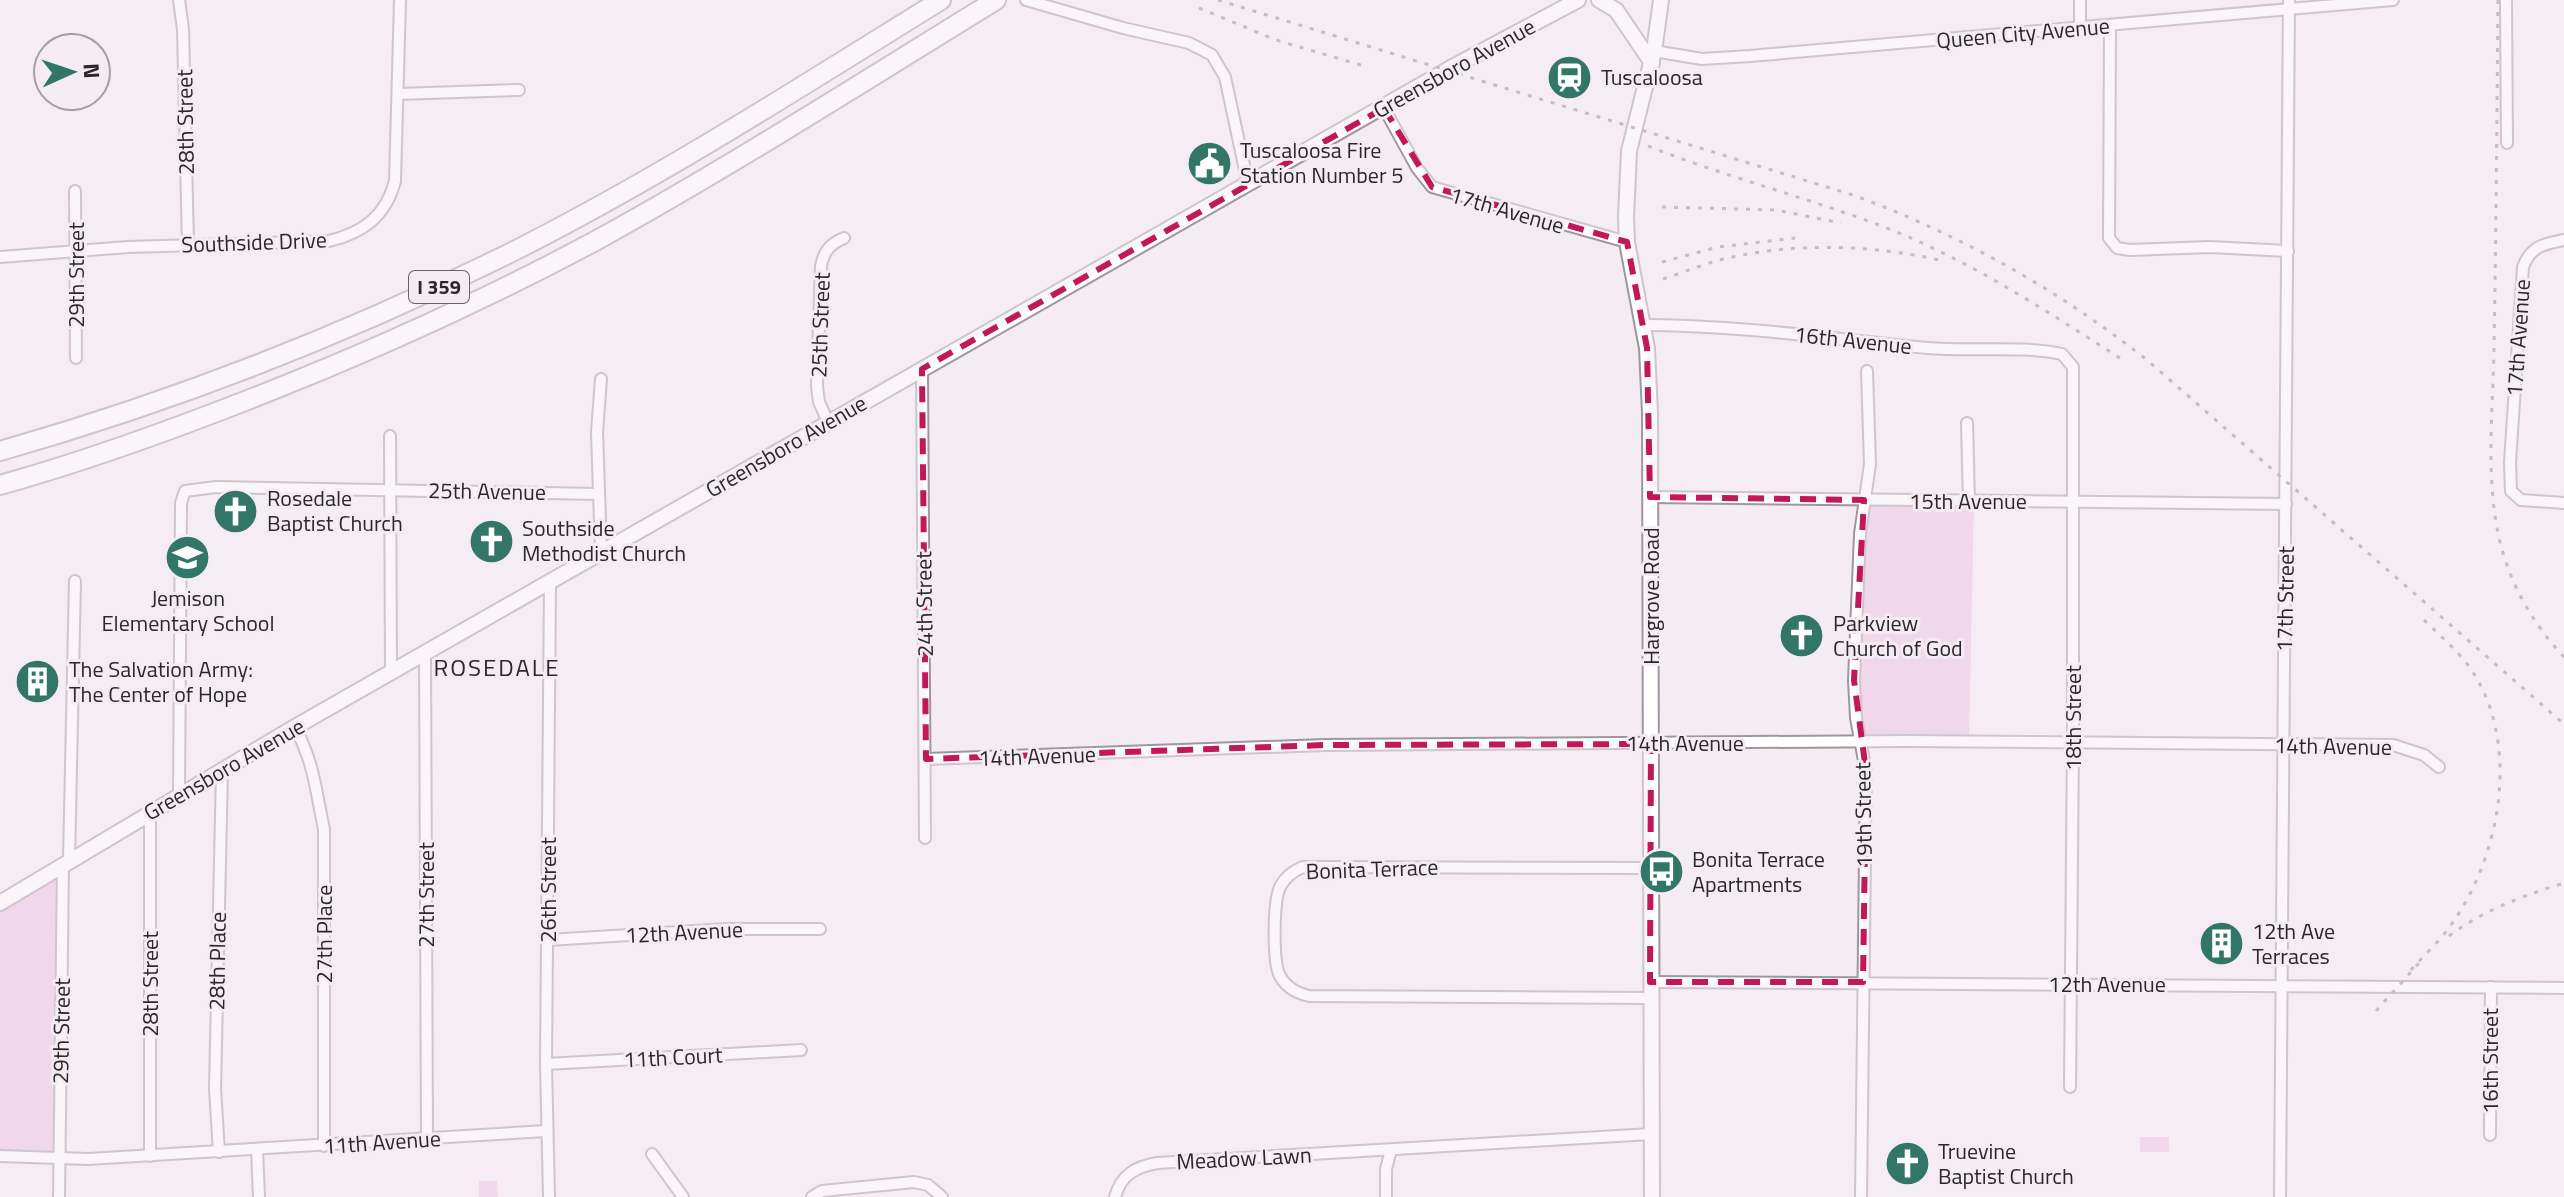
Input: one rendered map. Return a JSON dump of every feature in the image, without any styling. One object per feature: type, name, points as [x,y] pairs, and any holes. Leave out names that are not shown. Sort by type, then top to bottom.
[{"type":"highway","name":"I 359","points":[[0,451],[91,425],[216,381],[340,332],[461,277],[638,184],[941,0]]},
{"type":"highway","name":"I 359","points":[[0,485],[98,456],[212,414],[337,364],[468,305],[679,194],[996,0]]},
{"type":"main road","name":"Greensboro Avenue","points":[[0,903],[295,727],[601,551],[1449,69],[1578,0]]},
{"type":"main road","points":[[1599,0],[1616,10],[1653,57]]},
{"type":"main road","name":"Hargrove Road","points":[[1652,1197],[1650,413],[1647,348],[1627,242],[1629,151],[1653,57],[1661,0]]},
{"type":"street","name":"28th Street","points":[[179,0],[183,29],[188,245]]},
{"type":"street","name":"Southside Drive","points":[[0,257],[76,250],[329,241],[355,234],[385,206],[395,181],[400,0]]},
{"type":"street","points":[[1026,0],[1189,43],[1212,55],[1225,77],[1248,184]]},
{"type":"street","points":[[2080,0],[2080,29]]},
{"type":"street","name":"Queen City Avenue","points":[[1653,57],[1702,59],[2080,29],[2289,5],[2393,0]]},
{"type":"street","points":[[2506,0],[2507,143]]},
{"type":"street","name":"17th Street","points":[[2280,1197],[2289,5]]},
{"type":"street","points":[[2110,26],[2109,238],[2117,248],[2130,250],[2210,247],[2288,251]]},
{"type":"street","points":[[398,94],[519,90]]},
{"type":"street","name":"17th Avenue","points":[[1384,108],[1417,168],[1432,187],[1444,193],[1627,242]]},
{"type":"street","name":"29th Street","points":[[75,191],[76,358]]},
{"type":"street","name":"25th Street","points":[[828,422],[819,402],[817,386],[821,266],[823,253],[832,243],[844,238]]},
{"type":"street","name":"17th Avenue","points":[[2564,240],[2536,246],[2527,255],[2523,267],[2510,462],[2511,491],[2521,500],[2564,503]]},
{"type":"street","name":"16th Avenue","points":[[1643,325],[1747,329],[1931,348],[2036,349],[2062,354]]},
{"type":"street","name":"18th Street","points":[[2062,354],[2073,367],[2070,1087]]},
{"type":"street","name":"24th Street","points":[[922,369],[925,838]]},
{"type":"street","name":"19th Street","points":[[1861,1197],[1866,771],[1859,741],[1854,667],[1864,500],[1870,464],[1867,371]]},
{"type":"street","points":[[601,379],[597,432],[601,551]]},
{"type":"street","points":[[1967,423],[1969,502]]},
{"type":"street","points":[[390,436],[391,672]]},
{"type":"street","name":"25th Avenue","points":[[179,795],[181,503],[185,491],[216,487],[597,494]]},
{"type":"street","name":"15th Avenue","points":[[1650,497],[2286,504]]},
{"type":"street","name":"29th Street","points":[[59,1197],[75,581]]},
{"type":"street","name":"26th Street","points":[[549,1197],[546,1064],[550,582]]},
{"type":"street","name":"27th Street","points":[[425,652],[427,1138]]},
{"type":"street","name":"27th Place","points":[[295,727],[315,777],[324,829],[324,1146]]},
{"type":"street","name":"14th Avenue","points":[[926,759],[1325,745],[2073,742],[2393,745],[2424,755],[2439,767]]},
{"type":"street","name":"28th Place","points":[[219,1152],[215,1089],[222,770]]},
{"type":"street","name":"28th Street","points":[[150,812],[150,1156]]},
{"type":"street","name":"Bonita Terrace","points":[[1650,998],[1309,996],[1288,986],[1279,974],[1276,959],[1277,895],[1287,877],[1303,867],[1651,868]]},
{"type":"street","name":"12th Avenue","points":[[548,940],[727,929],[820,929]]},
{"type":"street","name":"12th Avenue","points":[[1650,982],[2564,988]]},
{"type":"street","name":"16th Street","points":[[2490,1135],[2491,987]]},
{"type":"street","name":"11th Court","points":[[546,1064],[801,1050]]},
{"type":"street","name":"11th Avenue","points":[[150,1156],[546,1131]]},
{"type":"street","name":"Meadow Lawn","points":[[1115,1197],[1121,1181],[1131,1171],[1157,1163],[1651,1134]]},
{"type":"street","points":[[257,1149],[259,1197]]},
{"type":"street","points":[[1386,1197],[1386,1169],[1391,1150]]},
{"type":"street","points":[[652,1154],[683,1197]]},
{"type":"street","points":[[0,1156],[88,1159],[150,1156]]},
{"type":"street","points":[[812,1197],[822,1191],[914,1182],[928,1185],[942,1197]]},
{"type":"highlighted area","points":[[1384,108],[1432,187],[1627,242],[1647,348],[1650,497],[1864,500],[1854,680],[1866,771],[1863,982],[1650,982],[1651,744],[1325,745],[926,759],[922,369]]},
{"type":"shaded area","points":[[1864,500],[1974,502],[1969,742],[1859,741],[1856,718]]},
{"type":"shaded area","points":[[63,864],[60,1157],[0,1156],[0,903]]},
{"type":"shaded area","points":[[2140,1137],[2169,1137],[2169,1152],[2140,1152]]},
{"type":"shaded area","points":[[479,1181],[497,1181],[498,1197],[479,1197]]},
{"type":"railway","points":[[1218,0],[1853,195],[1970,246],[2043,287],[2147,360],[2564,724]]},
{"type":"railway","points":[[2498,0],[2491,445],[2495,518],[2517,589],[2533,618],[2564,657]]},
{"type":"railway","points":[[1199,8],[1276,40],[1364,66]]},
{"type":"railway","points":[[1648,146],[1855,216],[1916,240],[2007,288],[2123,360]]},
{"type":"railway","points":[[1662,207],[1776,210],[1841,223]]},
{"type":"railway","points":[[1662,262],[1718,247],[1795,238]]},
{"type":"railway","points":[[1663,279],[1716,261],[1799,248],[1856,248],[1939,260]]},
{"type":"railway","points":[[2411,970],[2447,931],[2469,896],[2483,865],[2499,796],[2500,761],[2495,727],[2485,695],[2468,665],[2421,617]]},
{"type":"railway","points":[[2449,936],[2504,905],[2564,883]]},
{"type":"railway","points":[[2376,1011],[2419,963]]},
{"type":"place","name":"Tuscaloosa","points":[[1570,77]]},
{"type":"place","name":"Tuscaloosa Fire Station Number 5","points":[[1209,163]]},
{"type":"place","name":"Rosedale Baptist Church","points":[[236,511]]},
{"type":"place","name":"Southside Methodist Church","points":[[491,541]]},
{"type":"place","name":"Jemison Elementary School","points":[[188,557]]},
{"type":"place","name":"Parkview Church of God","points":[[1802,636]]},
{"type":"place","name":"The Salvation Army: The Center of Hope","points":[[38,682]]},
{"type":"place","name":"Bonita Terrace Apartments","points":[[1661,872]]},
{"type":"place","name":"12th Ave Terraces","points":[[2221,944]]},
{"type":"place","name":"Truevine Baptist Church","points":[[1907,1164]]},
{"type":"district","name":"ROSEDALE","points":[[497,668]]}]
